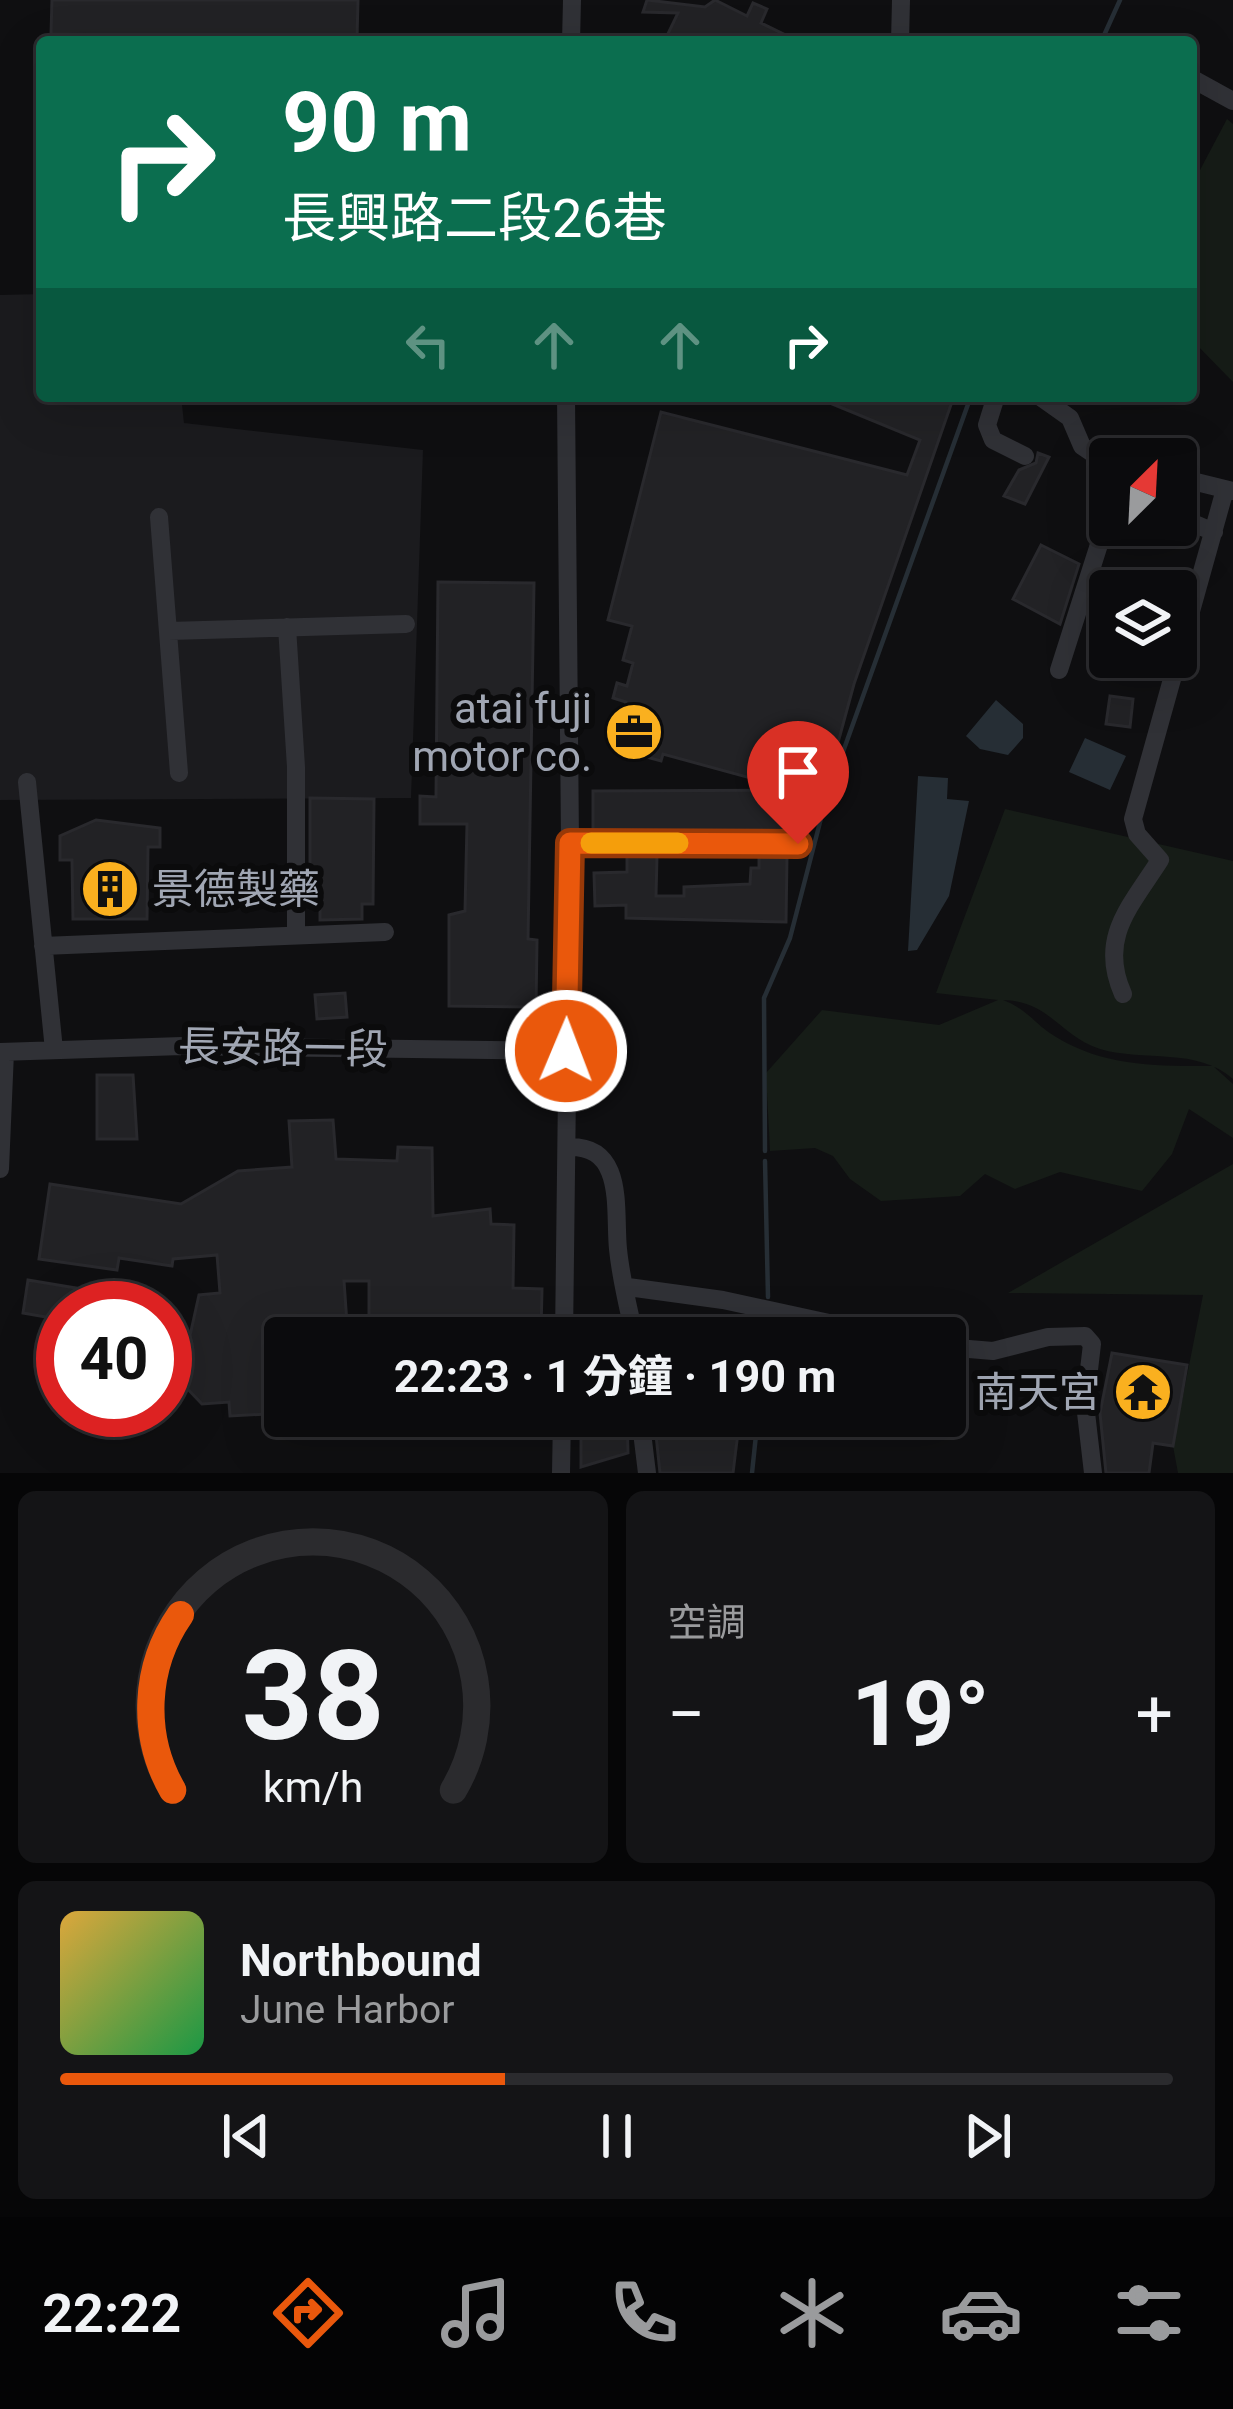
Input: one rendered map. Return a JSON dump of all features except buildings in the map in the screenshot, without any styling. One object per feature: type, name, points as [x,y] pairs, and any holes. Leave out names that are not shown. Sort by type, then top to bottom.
[{"type":"street","points":[[571,36],[572,0]]},
{"type":"street","points":[[900,36],[901,0]]},
{"type":"street","points":[[1197,81],[1233,101]]},
{"type":"street","points":[[564,1317],[570,843],[566,402]]},
{"type":"street","points":[[994,402],[987,424],[993,440],[1025,456]]},
{"type":"street","points":[[1047,402],[1070,418],[1082,446],[1089,451]]},
{"type":"street","points":[[1123,994],[1110,964],[1122,917],[1160,860],[1137,834],[1133,819],[1229,492],[1197,479]]},
{"type":"street","points":[[159,518],[179,773]]},
{"type":"street","points":[[1197,525],[1214,532]]},
{"type":"street","points":[[1059,670],[1099,546]]},
{"type":"street","points":[[169,631],[406,624]]},
{"type":"street","points":[[287,627],[296,767],[296,935]]},
{"type":"street","points":[[27,782],[54,1050]]},
{"type":"street","points":[[570,843],[798,844]]},
{"type":"street","points":[[44,946],[385,932]]},
{"type":"street","name":"長安路一段","points":[[3,1052],[182,1046],[566,1051]]},
{"type":"street","points":[[0,1169],[3,1052]]},
{"type":"street","points":[[568,1148],[585,1147],[603,1160],[617,1185],[618,1252],[632,1317]]},
{"type":"street","points":[[628,1287],[801,1317]]},
{"type":"street","points":[[966,1349],[993,1351],[1048,1336],[1085,1336],[1092,1344],[1084,1404],[1093,1473]]},
{"type":"street","points":[[561,1473],[562,1437]]},
{"type":"street","points":[[643,1437],[647,1473]]},
{"type":"shaded area","points":[[1227,119],[1233,124],[1233,382],[1197,345],[1197,176]]},
{"type":"shaded area","points":[[36,294],[36,402],[182,402],[184,423],[423,450],[411,798],[0,800],[0,295]]},
{"type":"shaded area","points":[[996,700],[1023,724],[1023,738],[1008,755],[980,749],[966,736]]},
{"type":"shaded area","points":[[1085,738],[1126,756],[1110,790],[1069,772]]},
{"type":"shaded area","points":[[918,776],[948,778],[947,799],[969,801],[949,896],[917,950],[908,951]]},
{"type":"shaded area","points":[[1005,809],[1233,861],[1233,1079],[1214,1067],[1233,1084],[1233,1138],[1189,1109],[1172,1154],[1142,1191],[1060,1172],[1015,1189],[985,1174],[960,1196],[881,1201],[850,1179],[833,1156],[815,1148],[770,1151],[766,1073],[822,1010],[939,1025],[998,1000],[936,993]],"holes":[[[1003,1000],[1032,1006],[1100,1049],[1211,1066],[1132,1063],[1093,1054],[1056,1037]]]},
{"type":"shaded area","points":[[1233,1164],[1233,1473],[1178,1473],[1173,1446],[1203,1295],[1008,1293]]},
{"type":"waterway","points":[[1104,36],[1120,0]]},
{"type":"waterway","points":[[765,1151],[764,998],[790,938],[826,799],[969,402]]},
{"type":"waterway","points":[[765,1161],[768,1297]]},
{"type":"waterway","points":[[752,1473],[756,1437]]},
{"type":"slow traffic","points":[[591,843],[678,843]]},
{"type":"place","name":"atai fuji motor co.","points":[[634,732]]},
{"type":"place","name":"景德製藥","points":[[110,889]]},
{"type":"place","name":"南天宮","points":[[1143,1392]]},
{"type":"route","points":[[566,1051],[570,843],[798,844]]}]
